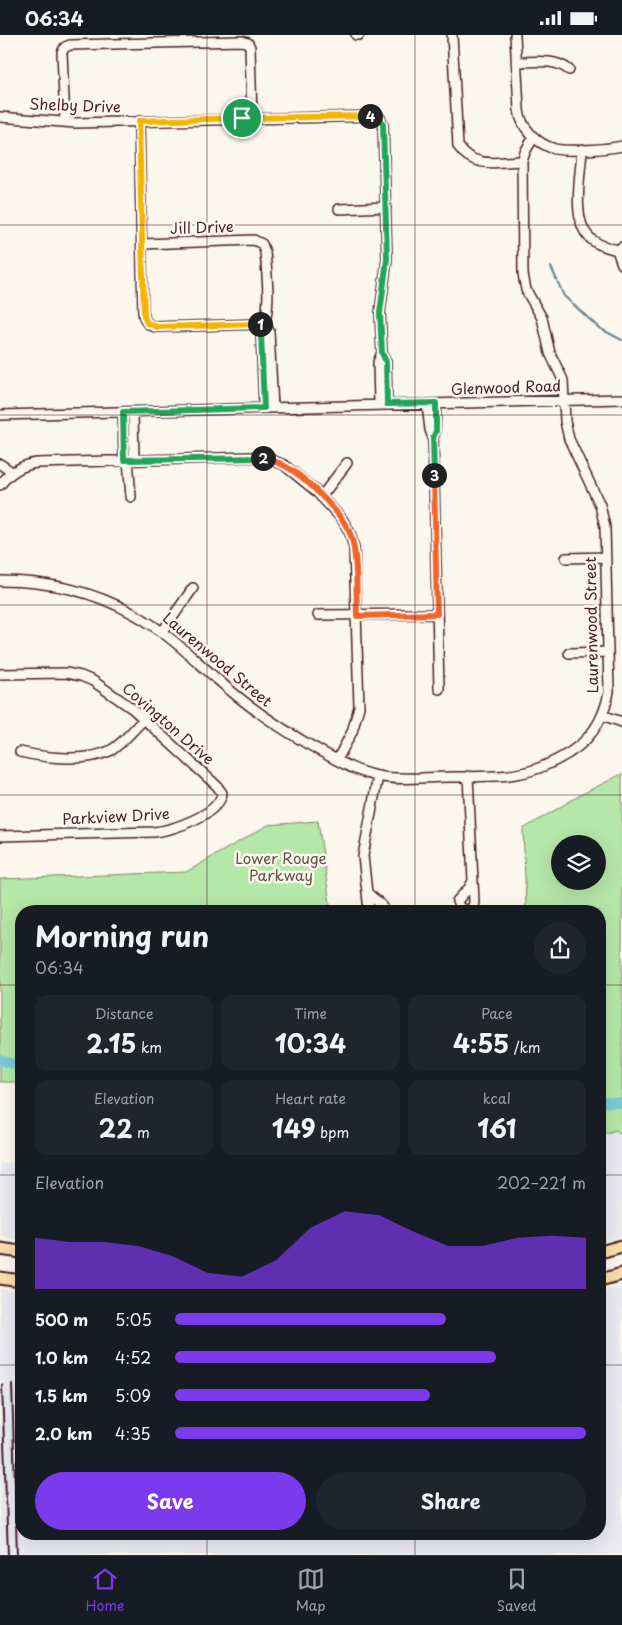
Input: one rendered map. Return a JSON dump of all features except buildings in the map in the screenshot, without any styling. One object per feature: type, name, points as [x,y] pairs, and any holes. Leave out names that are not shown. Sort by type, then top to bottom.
[{"type":"main road","points":[[606,1250],[622,1246]]},
{"type":"main road","points":[[0,1249],[15,1251]]},
{"type":"main road","points":[[606,1278],[622,1274]]},
{"type":"main road","points":[[0,1278],[15,1280]]},
{"type":"street","points":[[452,35],[456,139],[463,154],[471,160],[479,162],[522,161],[534,137]]},
{"type":"street","points":[[516,35],[519,116],[524,127],[534,137],[553,149],[611,148],[622,146]]},
{"type":"street","points":[[65,122],[62,52],[65,47],[70,45],[242,41],[248,43],[250,47],[252,118]]},
{"type":"street","points":[[516,62],[551,62],[563,65],[569,70]]},
{"type":"street","name":"Shelby Drive","points":[[0,117],[65,122],[375,116],[380,118],[383,125],[386,207]]},
{"type":"street","points":[[139,121],[144,312],[147,323],[157,327],[266,323],[269,331],[268,408]]},
{"type":"street","points":[[582,149],[579,199],[581,224],[593,241],[600,245],[620,248],[622,264]]},
{"type":"street","name":"Laurenwood Street","points":[[0,581],[37,583],[83,592],[124,608],[163,631],[256,712],[290,734],[337,760],[357,770],[378,776],[396,778],[519,774],[551,763],[582,745],[594,730],[602,715],[609,692],[606,557],[602,511],[569,439],[565,421],[563,380],[550,353],[542,318],[526,290],[523,274],[522,161]]},
{"type":"street","points":[[339,209],[386,207],[387,259],[380,306],[382,353],[386,362],[383,404]]},
{"type":"street","name":"Jill Drive","points":[[142,244],[254,240],[261,243],[265,251],[266,323]]},
{"type":"street","name":"Glenwood Road","points":[[0,415],[622,399]]},
{"type":"street","points":[[432,404],[430,431],[433,438],[439,689]]},
{"type":"street","points":[[128,412],[131,497]]},
{"type":"street","points":[[0,485],[12,472],[28,464],[37,463],[255,457],[278,462],[289,468],[342,519],[352,539],[355,557],[359,707],[352,732],[337,760]]},
{"type":"street","points":[[321,497],[347,463]]},
{"type":"street","points":[[0,464],[12,472]]},
{"type":"street","points":[[566,558],[606,557]]},
{"type":"street","points":[[163,631],[193,588]]},
{"type":"street","points":[[318,615],[437,614]]},
{"type":"street","points":[[568,653],[608,652]]},
{"type":"street","name":"Covington Drive","points":[[0,674],[60,672],[81,676],[99,684],[144,719],[218,786],[222,796]]},
{"type":"street","points":[[602,715],[622,722]]},
{"type":"street","points":[[20,752],[48,757],[97,755],[112,749],[120,743],[144,719]]},
{"type":"street","points":[[368,905],[363,868],[363,851],[378,776]]},
{"type":"street","points":[[468,776],[473,881]]},
{"type":"street","name":"Parkview Drive","points":[[0,835],[154,832],[170,830],[212,809],[218,804],[222,796]]},
{"type":"street","points":[[366,891],[373,899],[383,905]]},
{"type":"shaded area","points":[[616,1130],[619,1133],[622,1131],[622,1236],[606,1240],[606,1133]]},
{"type":"shaded area","points":[[15,1163],[15,1239],[0,1236],[0,1164]]},
{"type":"shaded area","points":[[622,1286],[622,1555],[0,1555],[0,1289],[15,1292],[15,1540],[606,1540],[606,1291]]},
{"type":"green space","points":[[622,774],[622,1131],[619,1133],[616,1130],[606,1133],[606,905],[526,905],[523,829],[582,794]]},
{"type":"green space","name":"Lower Rouge Parkway","points":[[318,821],[330,905],[15,905],[15,1082],[0,1082],[0,879],[186,872],[268,825]]},
{"type":"waterway","points":[[551,267],[564,296],[599,328],[622,340]]},
{"type":"waterway","points":[[0,1060],[15,1064]]},
{"type":"waterway","points":[[606,1102],[622,1103]]},
{"type":"railway","points":[[12,1384],[15,1487]]},
{"type":"railway","points":[[2,1385],[8,1555]]},
{"type":"railway","points":[[17,1540],[17,1555]]},
{"type":"route","points":[[375,116],[380,118],[382,122],[387,259],[380,313],[382,353],[386,362],[387,404],[436,403],[436,431],[433,438],[437,614],[357,616],[355,557],[348,528],[337,512],[296,473],[284,465],[272,460],[255,457],[124,460],[123,412],[264,408],[261,333],[266,323],[157,327],[147,323],[144,316],[139,121],[242,118],[375,116]]}]
